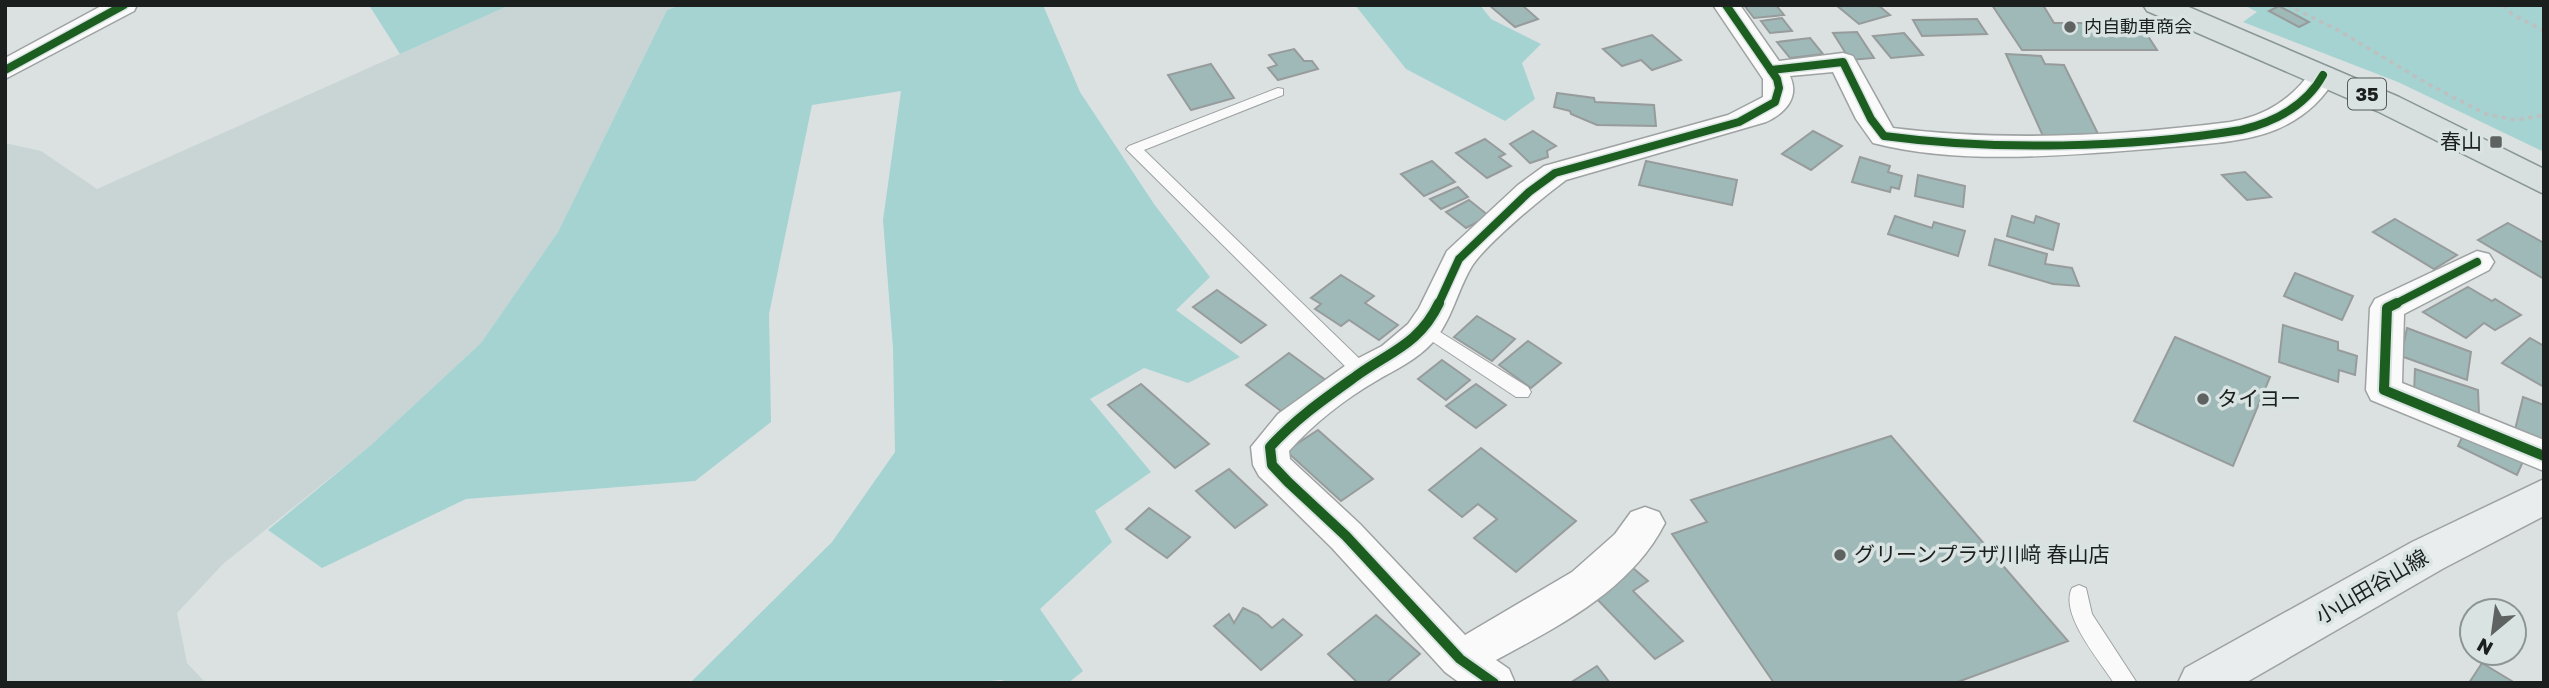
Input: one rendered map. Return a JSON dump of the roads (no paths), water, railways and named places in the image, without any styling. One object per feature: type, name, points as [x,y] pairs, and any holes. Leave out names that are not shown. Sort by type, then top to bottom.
[{"type":"main road","name":"35","points":[[2181,9],[2544,183]]},
{"type":"main road","name":"小山田谷山線","points":[[2206,682],[2428,555],[2544,496]]},
{"type":"street","points":[[5,70],[124,5]]},
{"type":"street","points":[[1494,683],[1460,659],[1346,536],[1272,465],[1270,447],[1291,424],[1362,372],[1394,355],[1424,328],[1458,259],[1555,173],[1717,129],[1765,111],[1779,100],[1782,90],[1771,70],[1726,5]]},
{"type":"street","points":[[1771,70],[1843,62],[1871,119],[1884,136],[1912,141],[2032,145],[2228,132],[2261,124],[2298,106],[2318,86],[2323,75]]},
{"type":"street","points":[[2477,262],[2387,307],[2384,390],[2544,456]]},
{"type":"street","points":[[1460,659],[1544,612],[1607,568],[1633,544],[1644,523]]},
{"type":"lane","points":[[1278,92],[1134,149],[1362,372]]},
{"type":"lane","points":[[1424,328],[1522,392]]},
{"type":"lane","points":[[2080,594],[2082,616],[2126,683]]},
{"type":"place","name":"内自動車商会","points":[[2070,27]]},
{"type":"place","name":"春山","points":[[2496,142]]},
{"type":"place","name":"タイヨー","points":[[2203,399]]},
{"type":"place","name":"グリーンプラザ川﨑 春山店","points":[[1840,555]]}]
